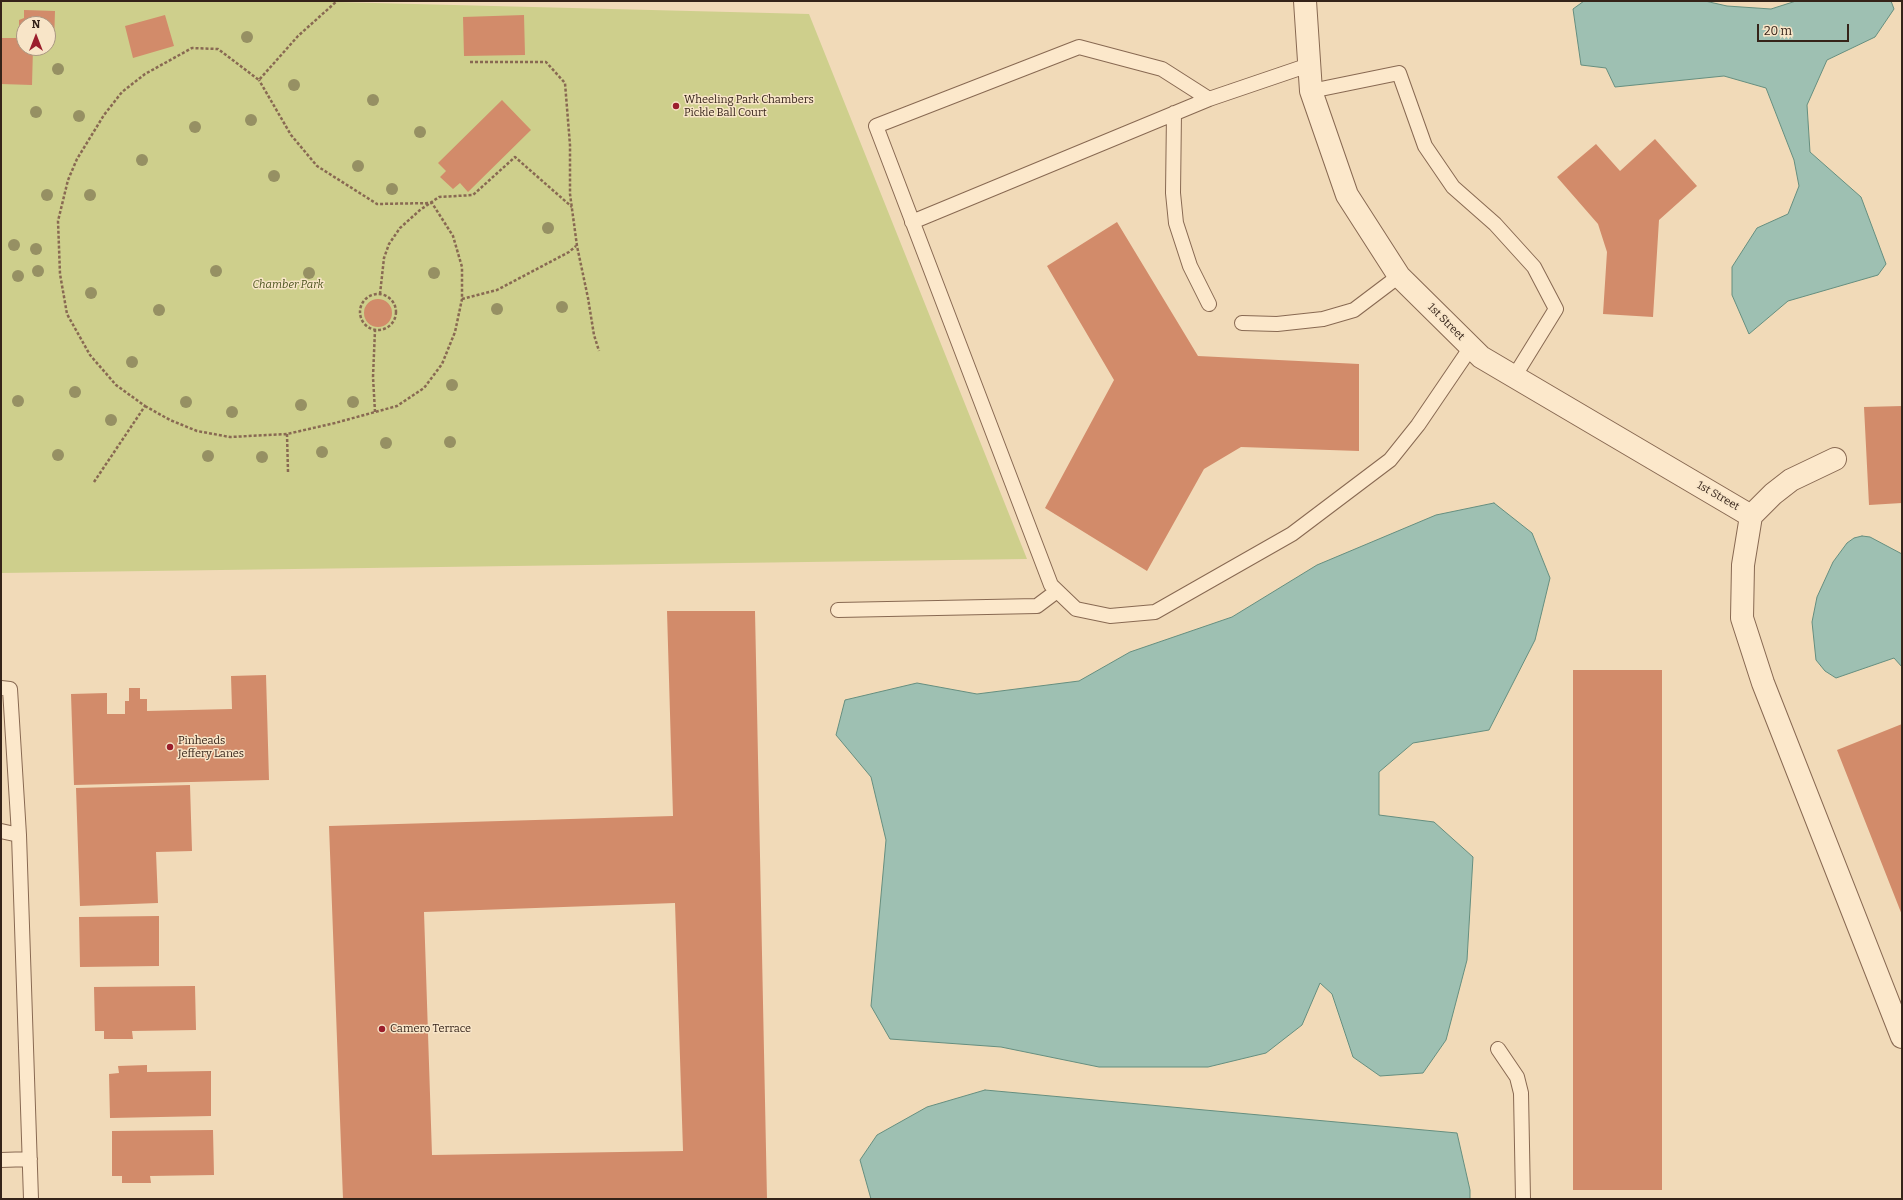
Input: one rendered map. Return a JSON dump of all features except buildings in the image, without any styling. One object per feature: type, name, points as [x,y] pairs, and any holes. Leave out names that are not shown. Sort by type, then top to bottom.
[{"type":"street","name":"1st Street","points":[[1306,1],[1311,91],[1347,195],[1399,276],[1481,357],[1751,516]]},
{"type":"street","points":[[1835,459],[1791,480],[1772,494],[1751,516],[1742,565],[1742,618],[1763,683],[1902,1037]]},
{"type":"lane","points":[[1209,99],[1162,69],[1080,47],[876,126],[1051,585],[1076,609],[1110,616],[1155,612],[1292,534],[1390,460],[1418,425],[1471,347]]},
{"type":"lane","points":[[912,222],[1209,99],[1310,64]]},
{"type":"lane","points":[[1311,91],[1399,73],[1425,146],[1453,187],[1495,224],[1534,268],[1556,309],[1514,377]]},
{"type":"lane","points":[[1174,114],[1173,192],[1176,223],[1190,266],[1209,304]]},
{"type":"lane","points":[[1242,323],[1277,324],[1323,319],[1348,312],[1354,310],[1399,276]]},
{"type":"lane","points":[[838,610],[1037,606],[1057,591]]},
{"type":"lane","points":[[1,688],[10,689],[19,835],[32,1199]]},
{"type":"lane","points":[[1,831],[19,835]]},
{"type":"lane","points":[[1498,1049],[1517,1077],[1521,1093],[1523,1199]]},
{"type":"lane","points":[[1,1160],[30,1159]]},
{"type":"path","points":[[259,80],[298,36],[337,1]]},
{"type":"path","points":[[192,48],[218,49],[259,80],[291,135],[317,166],[377,204],[432,203],[453,236],[462,267],[462,299],[455,332],[442,364],[424,388],[397,406],[287,434],[230,437],[197,431],[170,420],[145,406],[116,385],[90,355],[67,314],[60,274],[58,221],[68,180],[78,159],[100,121],[122,92],[145,74],[192,48]]},
{"type":"path","points":[[470,62],[546,62],[565,83],[570,145],[572,207],[577,246],[594,335],[599,351]]},
{"type":"path","points":[[380,294],[384,258],[389,244],[400,228],[439,197],[473,195],[515,157],[572,207]]},
{"type":"path","points":[[462,299],[497,290],[569,252],[577,246]]},
{"type":"path","points":[[380,294],[393,302],[397,312],[391,326],[386,329],[375,330],[366,326],[360,316],[360,310],[365,300],[369,297],[380,294]]},
{"type":"path","points":[[375,330],[373,377],[375,412]]},
{"type":"path","points":[[94,482],[145,406]]},
{"type":"path","points":[[287,434],[288,472]]},
{"type":"green space","name":"Chamber Park","points":[[1,1],[296,1],[809,14],[1027,559],[1,573]]},
{"type":"shaded area","points":[[1584,1],[1705,1],[1727,6],[1771,9],[1796,1],[1891,1],[1894,9],[1875,37],[1827,60],[1807,105],[1810,152],[1861,197],[1886,264],[1878,275],[1788,301],[1749,334],[1732,295],[1732,267],[1757,228],[1788,214],[1799,186],[1794,160],[1766,88],[1724,76],[1615,87],[1606,68],[1581,65],[1573,9]]},
{"type":"shaded area","points":[[1494,503],[1532,533],[1550,578],[1535,640],[1489,730],[1413,743],[1379,772],[1379,815],[1434,822],[1473,857],[1467,960],[1446,1040],[1423,1073],[1380,1076],[1353,1057],[1332,994],[1320,983],[1302,1025],[1266,1053],[1208,1067],[1099,1067],[1001,1047],[890,1039],[871,1006],[886,840],[871,777],[836,735],[845,700],[917,683],[977,694],[1079,681],[1130,652],[1232,617],[1317,565],[1436,515]]},
{"type":"shaded area","points":[[1862,536],[1870,537],[1902,554],[1902,667],[1894,658],[1836,678],[1825,671],[1816,660],[1812,622],[1817,597],[1833,562],[1847,543],[1854,538]]},
{"type":"shaded area","points":[[985,1090],[1457,1133],[1470,1190],[1470,1199],[871,1199],[860,1160],[877,1135],[927,1107]]},
{"type":"place","name":"Wheeling Park Chambers Pickle Ball Court","points":[[676,106]]},
{"type":"place","name":"Pinheads Jeffery Lanes","points":[[170,747]]},
{"type":"place","name":"Camero Terrace","points":[[382,1029]]}]
